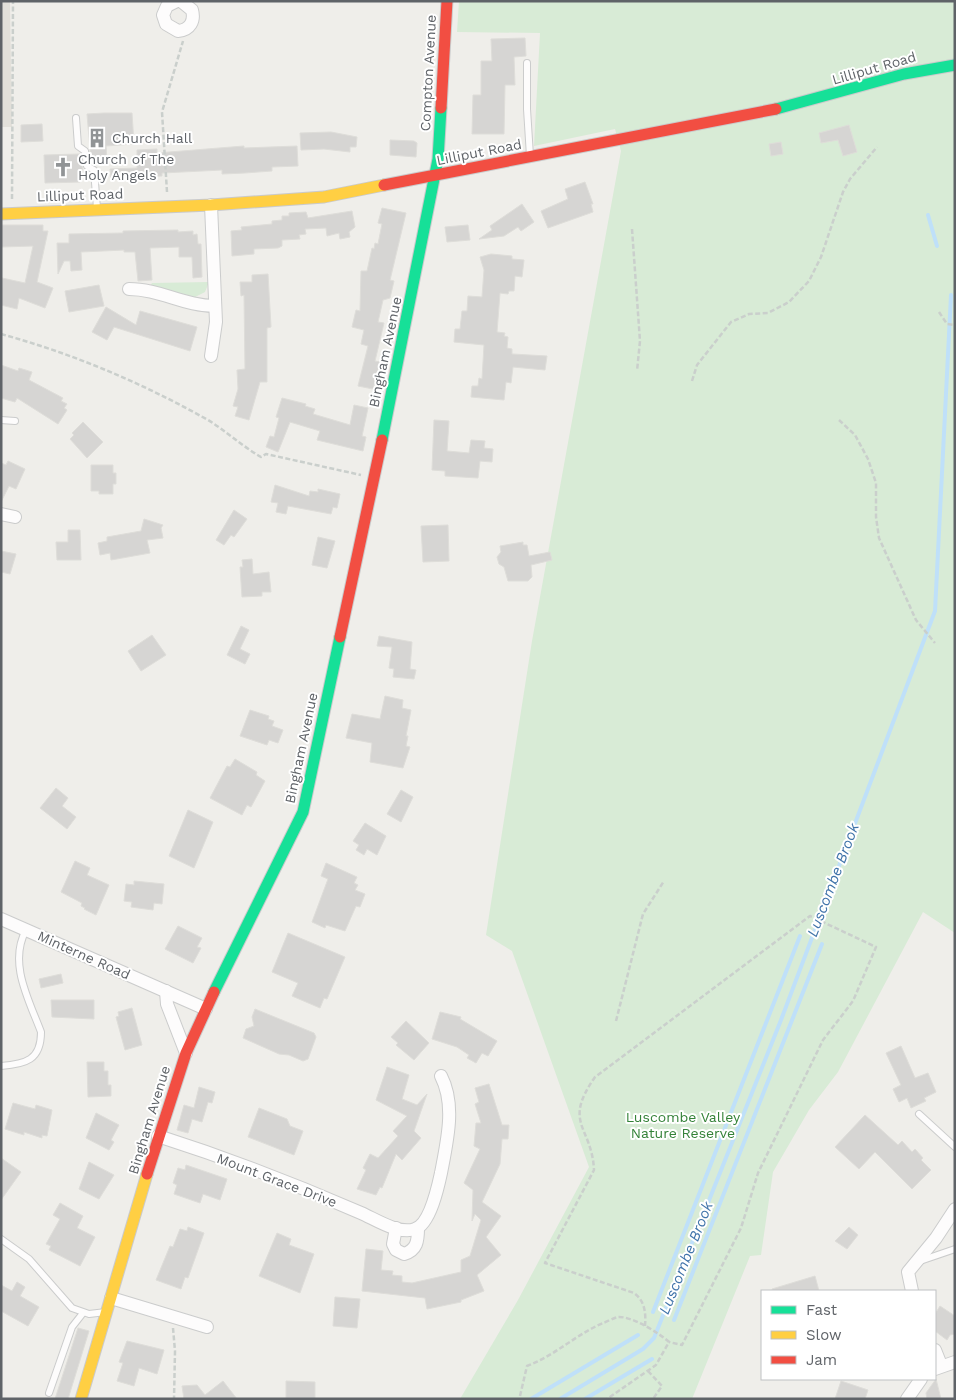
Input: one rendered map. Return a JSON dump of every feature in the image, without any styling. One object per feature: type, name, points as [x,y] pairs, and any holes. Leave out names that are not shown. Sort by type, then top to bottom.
[{"type":"street","points":[[176,1],[164,10],[166,24],[178,31],[187,29],[191,25],[194,15],[189,6],[181,1]]},
{"type":"street","name":"Compton Avenue","points":[[434,177],[438,159],[447,1]]},
{"type":"street","name":"Lilliput Road","points":[[6,213],[210,205],[324,197],[781,108],[904,74],[955,65]]},
{"type":"street","name":"Bingham Avenue","points":[[81,1399],[158,1136],[186,1053],[303,812],[374,478],[434,177]]},
{"type":"street","points":[[210,205],[216,322],[212,356]]},
{"type":"street","points":[[129,289],[144,289],[204,306],[215,306]]},
{"type":"street","points":[[1,514],[15,517]]},
{"type":"street","name":"Minterne Road","points":[[1,919],[206,1009]]},
{"type":"street","points":[[166,991],[167,1004],[186,1053]]},
{"type":"street","points":[[396,1228],[392,1244],[396,1250],[404,1254],[411,1251],[416,1245],[418,1228],[428,1215],[435,1198],[445,1152],[449,1104],[448,1090],[441,1076]]},
{"type":"street","name":"Mount Grace Drive","points":[[158,1136],[311,1191],[396,1228],[412,1230],[418,1228]]},
{"type":"street","points":[[912,1290],[908,1272],[955,1209]]},
{"type":"street","points":[[111,1298],[207,1327]]},
{"type":"street","points":[[938,1367],[955,1362]]},
{"type":"street","points":[[907,1399],[920,1380]]},
{"type":"lane","points":[[527,63],[530,158]]},
{"type":"lane","points":[[76,118],[78,146],[85,151],[87,166],[94,170],[97,210]]},
{"type":"lane","points":[[1,420],[15,422]]},
{"type":"lane","points":[[1,1066],[28,1061],[37,1053],[40,1044],[40,1032],[17,959],[19,944],[26,930]]},
{"type":"lane","points":[[918,1114],[955,1147]]},
{"type":"lane","points":[[1,1239],[29,1259],[72,1308],[83,1313],[107,1312]]},
{"type":"lane","points":[[916,1263],[955,1249]]},
{"type":"lane","points":[[49,1393],[72,1327],[83,1313]]},
{"type":"path","points":[[6,213],[13,140],[13,1]]},
{"type":"path","points":[[167,206],[162,112],[187,29]]},
{"type":"path","points":[[692,381],[697,366],[731,322],[749,314],[768,313],[789,302],[809,281],[824,248],[843,192],[850,180],[877,147]]},
{"type":"path","points":[[632,229],[640,341],[638,371]]},
{"type":"path","points":[[938,312],[947,324],[955,325]]},
{"type":"path","points":[[1,334],[114,372],[152,390],[210,422],[261,457],[266,454],[374,478]]},
{"type":"path","points":[[838,420],[862,445],[874,472],[879,538],[910,609],[921,627],[929,634],[935,644]]},
{"type":"path","points":[[616,1021],[643,914],[664,881]]},
{"type":"path","points":[[520,1396],[527,1366],[540,1361],[570,1343],[582,1332],[618,1317],[645,1326],[663,1336],[669,1342],[682,1345],[742,1228],[758,1173],[819,1049],[853,1001],[876,947],[811,917],[595,1077],[583,1095],[579,1123],[593,1156],[594,1170],[545,1263],[634,1293],[641,1298],[646,1313],[645,1326]]},
{"type":"path","points":[[172,1317],[175,1351],[174,1399]]},
{"type":"path","points":[[607,1399],[656,1365],[669,1342]]},
{"type":"path","points":[[648,1371],[662,1386],[653,1399]]},
{"type":"shaded area","points":[[1,1],[10,1],[12,127],[1,127]]},
{"type":"green space","name":"Luscombe Valley Nature Reserve","points":[[459,1],[955,1],[955,933],[923,912],[838,1072],[809,1110],[773,1172],[761,1255],[750,1256],[692,1399],[460,1399],[518,1300],[589,1167],[512,951],[486,935],[532,641],[621,151],[615,129],[534,146],[540,33],[457,32]]},
{"type":"green space","points":[[209,282],[205,292],[193,298],[150,286],[152,283]]},
{"type":"building","points":[[525,38],[526,56],[514,57],[515,85],[505,85],[504,134],[472,134],[473,95],[481,95],[481,61],[492,61],[491,39]]},
{"type":"building","points":[[132,113],[134,144],[106,146],[107,161],[91,162],[87,114]]},
{"type":"building","points":[[42,124],[43,141],[21,142],[21,125]]},
{"type":"building","points":[[849,125],[857,152],[843,156],[838,140],[821,143],[819,133]]},
{"type":"building","points":[[331,132],[357,137],[356,147],[350,147],[350,152],[324,149],[301,150],[300,133]]},
{"type":"building","points":[[390,140],[414,141],[417,143],[416,157],[390,155]]},
{"type":"building","points":[[781,142],[783,154],[771,156],[769,144]]},
{"type":"building","points":[[244,146],[244,148],[297,146],[298,166],[272,167],[272,171],[245,173],[222,174],[222,170],[162,173],[162,176],[111,178],[110,169],[137,168],[137,150],[157,149],[157,153]]},
{"type":"building","name":"Church of The Holy Angels","points":[[80,154],[83,172],[80,172],[80,182],[45,183],[44,155]]},
{"type":"building","points":[[585,182],[593,204],[591,204],[593,212],[548,228],[541,211],[568,199],[565,189]]},
{"type":"building","points":[[522,204],[534,222],[521,231],[518,227],[504,236],[479,239],[492,230],[490,226]]},
{"type":"building","points":[[382,208],[406,213],[390,280],[394,281],[390,298],[383,300],[378,322],[384,323],[375,361],[380,362],[373,389],[358,386],[368,346],[361,344],[364,330],[352,327],[356,310],[360,311],[361,271],[367,271],[372,248],[374,249],[375,243],[378,244],[382,224],[378,223]]},
{"type":"building","points":[[352,211],[355,227],[349,232],[350,237],[340,239],[339,233],[327,236],[326,228],[305,229],[306,234],[299,235],[300,239],[282,240],[282,246],[278,248],[254,249],[254,254],[232,256],[231,231],[242,230],[241,227],[272,224],[272,221],[282,220],[282,216],[289,216],[289,213],[306,212],[308,218]]},
{"type":"building","points":[[1,225],[43,225],[43,231],[48,231],[37,282],[53,288],[45,308],[19,298],[17,309],[1,305],[2,278],[25,283],[33,246],[1,247]]},
{"type":"building","points":[[468,225],[470,240],[447,242],[445,227]]},
{"type":"building","points":[[178,230],[178,232],[193,231],[193,235],[197,234],[198,244],[201,244],[202,277],[193,278],[192,257],[179,257],[179,247],[150,248],[152,280],[138,281],[135,252],[124,252],[124,250],[81,252],[82,270],[71,271],[70,261],[64,261],[58,274],[57,243],[69,243],[69,234]]},
{"type":"building","points":[[491,254],[512,256],[512,259],[524,260],[522,277],[515,276],[514,291],[509,291],[508,294],[500,293],[497,332],[505,333],[504,336],[508,337],[507,348],[512,349],[512,354],[547,356],[545,370],[513,367],[511,383],[506,382],[504,400],[471,397],[472,386],[478,386],[479,378],[482,379],[484,345],[454,342],[455,329],[460,329],[462,311],[467,311],[468,296],[482,297],[484,270],[480,257]]},
{"type":"building","points":[[268,274],[271,327],[267,328],[267,382],[260,382],[249,420],[235,416],[238,407],[233,406],[238,389],[237,370],[245,369],[244,295],[241,296],[240,282],[252,282],[252,275]]},
{"type":"building","points":[[99,285],[104,306],[69,312],[65,291]]},
{"type":"building","points":[[106,307],[136,325],[140,311],[197,327],[190,351],[114,327],[107,340],[92,332]]},
{"type":"building","points":[[1,365],[18,371],[19,368],[32,372],[29,380],[63,398],[61,401],[67,404],[64,408],[67,410],[58,424],[17,398],[15,402],[1,398]]},
{"type":"building","points":[[282,398],[306,404],[305,406],[315,409],[313,414],[350,425],[354,405],[368,408],[362,436],[366,437],[363,451],[317,440],[320,431],[290,422],[278,452],[266,447],[270,436],[274,437],[279,418],[276,417]]},
{"type":"building","points":[[434,420],[449,421],[447,451],[469,453],[471,440],[485,441],[484,448],[493,449],[492,462],[480,461],[478,478],[445,476],[445,471],[432,470]]},
{"type":"building","points":[[83,422],[103,442],[87,458],[70,439],[74,435],[72,433]]},
{"type":"building","points":[[8,461],[25,469],[16,489],[9,486],[1,502],[1,463],[6,465]]},
{"type":"building","points":[[91,465],[113,465],[113,473],[116,473],[116,484],[113,484],[113,494],[99,494],[99,491],[91,491]]},
{"type":"building","points":[[275,485],[309,496],[310,491],[318,492],[318,489],[340,494],[337,508],[333,507],[331,514],[288,506],[286,514],[276,512],[278,503],[271,502]]},
{"type":"building","points":[[234,510],[247,519],[234,537],[231,535],[224,545],[216,540]]},
{"type":"building","points":[[144,519],[163,525],[161,528],[163,538],[147,540],[150,553],[111,560],[110,553],[100,555],[98,543],[107,541],[107,537],[141,531]]},
{"type":"building","points":[[448,525],[449,561],[423,562],[421,526]]},
{"type":"building","points":[[68,530],[80,530],[81,560],[57,560],[56,542],[68,542]]},
{"type":"building","points":[[318,537],[335,541],[327,568],[312,565]]},
{"type":"building","points":[[523,542],[523,545],[527,545],[529,556],[550,552],[552,560],[531,565],[532,577],[528,581],[508,581],[504,567],[499,564],[497,557],[501,552],[500,546]]},
{"type":"building","points":[[1,551],[16,554],[10,574],[1,572]]},
{"type":"building","points":[[252,559],[253,574],[269,572],[271,592],[262,592],[262,596],[242,597],[240,567],[243,567],[242,560]]},
{"type":"building","points":[[241,626],[249,630],[240,649],[250,654],[245,664],[227,655]]},
{"type":"building","points":[[152,635],[166,655],[141,671],[128,651]]},
{"type":"building","points":[[379,636],[412,642],[410,669],[416,670],[414,679],[393,677],[394,669],[389,668],[392,647],[377,646]]},
{"type":"building","points":[[385,696],[403,700],[402,708],[411,710],[406,736],[408,736],[406,746],[410,747],[403,768],[370,762],[372,743],[346,738],[352,714],[380,719]]},
{"type":"building","points":[[250,710],[269,716],[268,719],[274,721],[272,726],[283,730],[278,743],[269,740],[267,745],[240,736]]},
{"type":"building","points":[[235,759],[257,772],[256,775],[265,781],[251,807],[247,805],[242,815],[210,798],[227,766],[230,767]]},
{"type":"building","points":[[56,788],[68,798],[62,806],[76,817],[67,829],[40,808]]},
{"type":"building","points":[[401,790],[413,797],[401,822],[387,814]]},
{"type":"building","points":[[188,810],[213,822],[194,868],[169,856]]},
{"type":"building","points":[[365,823],[386,836],[377,855],[367,849],[364,855],[356,850],[359,845],[353,841]]},
{"type":"building","points":[[75,861],[90,868],[87,875],[109,885],[96,915],[84,909],[81,906],[82,903],[61,892]]},
{"type":"building","points":[[326,863],[357,877],[354,883],[358,885],[355,890],[365,894],[360,907],[356,906],[345,931],[326,925],[325,928],[312,922],[328,879],[321,876]]},
{"type":"building","points":[[134,881],[164,884],[162,904],[154,903],[153,910],[131,907],[132,902],[124,901],[126,884],[134,885]]},
{"type":"building","points":[[178,926],[202,938],[197,947],[201,948],[193,963],[165,949]]},
{"type":"building","points":[[288,933],[345,957],[327,999],[324,998],[320,1008],[292,996],[298,983],[272,972]]},
{"type":"building","points":[[61,974],[63,983],[41,988],[39,979]]},
{"type":"building","points":[[51,1000],[94,1000],[94,1019],[52,1017]]},
{"type":"building","points":[[132,1008],[142,1045],[125,1050],[116,1017],[119,1016],[118,1012]]},
{"type":"building","points":[[255,1009],[314,1033],[316,1037],[308,1059],[303,1061],[289,1055],[279,1054],[243,1038],[246,1029],[254,1026],[252,1017]]},
{"type":"building","points":[[440,1012],[461,1017],[460,1019],[497,1041],[488,1056],[482,1053],[476,1063],[467,1058],[469,1055],[457,1047],[432,1039]]},
{"type":"building","points":[[406,1021],[429,1043],[414,1060],[396,1045],[398,1043],[391,1037]]},
{"type":"building","points":[[901,1046],[915,1078],[928,1073],[936,1092],[924,1098],[926,1101],[911,1108],[907,1098],[899,1102],[893,1089],[901,1085],[886,1053]]},
{"type":"building","points":[[87,1062],[104,1062],[104,1071],[108,1071],[108,1085],[111,1085],[111,1096],[88,1097]]},
{"type":"building","points":[[387,1067],[409,1075],[402,1099],[417,1105],[427,1094],[414,1131],[421,1138],[402,1160],[396,1154],[382,1188],[380,1187],[376,1195],[357,1189],[366,1170],[363,1168],[370,1154],[378,1158],[398,1136],[393,1131],[407,1116],[376,1100]]},
{"type":"building","points":[[489,1084],[502,1125],[509,1125],[508,1139],[502,1139],[500,1164],[482,1202],[501,1216],[486,1237],[501,1255],[477,1275],[484,1291],[461,1300],[461,1302],[427,1309],[425,1298],[362,1291],[366,1249],[383,1251],[381,1270],[393,1271],[392,1275],[402,1276],[402,1282],[412,1283],[461,1272],[461,1260],[470,1256],[481,1220],[475,1214],[472,1221],[473,1190],[464,1183],[480,1149],[474,1146],[476,1123],[481,1123],[475,1104],[479,1102],[475,1088]]},
{"type":"building","points":[[199,1087],[215,1092],[212,1103],[208,1102],[202,1122],[192,1119],[188,1133],[177,1130],[184,1105],[194,1108]]},
{"type":"building","points":[[13,1103],[35,1109],[36,1105],[52,1110],[47,1136],[42,1135],[42,1138],[24,1132],[24,1135],[5,1129]]},
{"type":"building","points":[[259,1108],[287,1119],[290,1126],[303,1131],[294,1155],[248,1137]]},
{"type":"building","points":[[96,1113],[119,1125],[111,1140],[114,1142],[109,1150],[86,1138]]},
{"type":"building","points":[[865,1115],[898,1145],[902,1141],[912,1152],[915,1149],[923,1158],[921,1160],[931,1170],[912,1189],[875,1152],[859,1169],[835,1147]]},
{"type":"building","points":[[1,1158],[21,1172],[1,1200]]},
{"type":"building","points":[[89,1162],[114,1175],[99,1199],[79,1189]]},
{"type":"building","points":[[186,1165],[227,1179],[220,1200],[203,1194],[200,1203],[174,1194],[177,1185],[173,1183],[178,1168],[185,1170]]},
{"type":"building","points":[[60,1203],[83,1216],[77,1228],[95,1237],[80,1266],[49,1250],[51,1246],[46,1244],[60,1219],[53,1215]]},
{"type":"building","points":[[188,1227],[204,1233],[188,1278],[185,1277],[181,1289],[156,1280],[170,1246],[173,1247],[180,1229],[187,1231]]},
{"type":"building","points":[[849,1227],[858,1235],[847,1249],[835,1241]]},
{"type":"building","points":[[277,1233],[291,1239],[289,1245],[314,1254],[300,1293],[259,1276]]},
{"type":"building","points":[[815,1276],[819,1290],[772,1290]]},
{"type":"building","points":[[17,1282],[25,1287],[20,1296],[39,1307],[28,1326],[1,1311],[1,1285],[12,1291]]},
{"type":"building","points":[[335,1297],[360,1299],[357,1328],[333,1326]]},
{"type":"building","points":[[940,1306],[955,1316],[955,1334],[950,1335],[947,1340],[936,1332],[936,1312]]},
{"type":"building","points":[[78,1328],[89,1331],[68,1399],[55,1399]]},
{"type":"building","points":[[127,1341],[164,1350],[157,1374],[139,1368],[134,1386],[117,1381],[123,1363],[119,1362]]},
{"type":"building","points":[[936,1379],[941,1399],[927,1399],[926,1393]]},
{"type":"building","points":[[223,1381],[237,1399],[184,1399],[182,1386],[197,1385],[205,1395]]},
{"type":"building","points":[[286,1381],[315,1382],[315,1399],[286,1398]]},
{"type":"building","points":[[841,1381],[868,1390],[865,1399],[835,1399]]},
{"type":"waterway","points":[[928,215],[937,246]]},
{"type":"waterway","name":"Luscombe Brook","points":[[560,1399],[643,1349],[654,1338],[781,1020],[935,611],[951,295]]},
{"type":"waterway","points":[[653,1312],[800,936]]},
{"type":"waterway","points":[[674,1320],[822,944]]},
{"type":"waterway","points":[[531,1399],[638,1335]]},
{"type":"waterway","points":[[585,1399],[652,1359]]},
{"type":"traffic: fast","points":[[776,109],[904,74],[955,65]]},
{"type":"traffic: fast","points":[[382,440],[438,159],[441,108]]},
{"type":"traffic: fast","points":[[214,992],[303,812],[340,637]]},
{"type":"traffic: slow","points":[[1,214],[211,205],[324,197],[384,185]]},
{"type":"traffic: slow","points":[[81,1399],[147,1174]]},
{"type":"traffic: jam","points":[[441,108],[447,1]]},
{"type":"traffic: jam","points":[[384,185],[776,109]]},
{"type":"traffic: jam","points":[[340,637],[382,440]]},
{"type":"traffic: jam","points":[[147,1174],[186,1053],[214,992]]},
{"type":"place","name":"Church Hall","points":[[97,138]]},
{"type":"place","name":"Church of The Holy Angels","points":[[63,167]]}]
